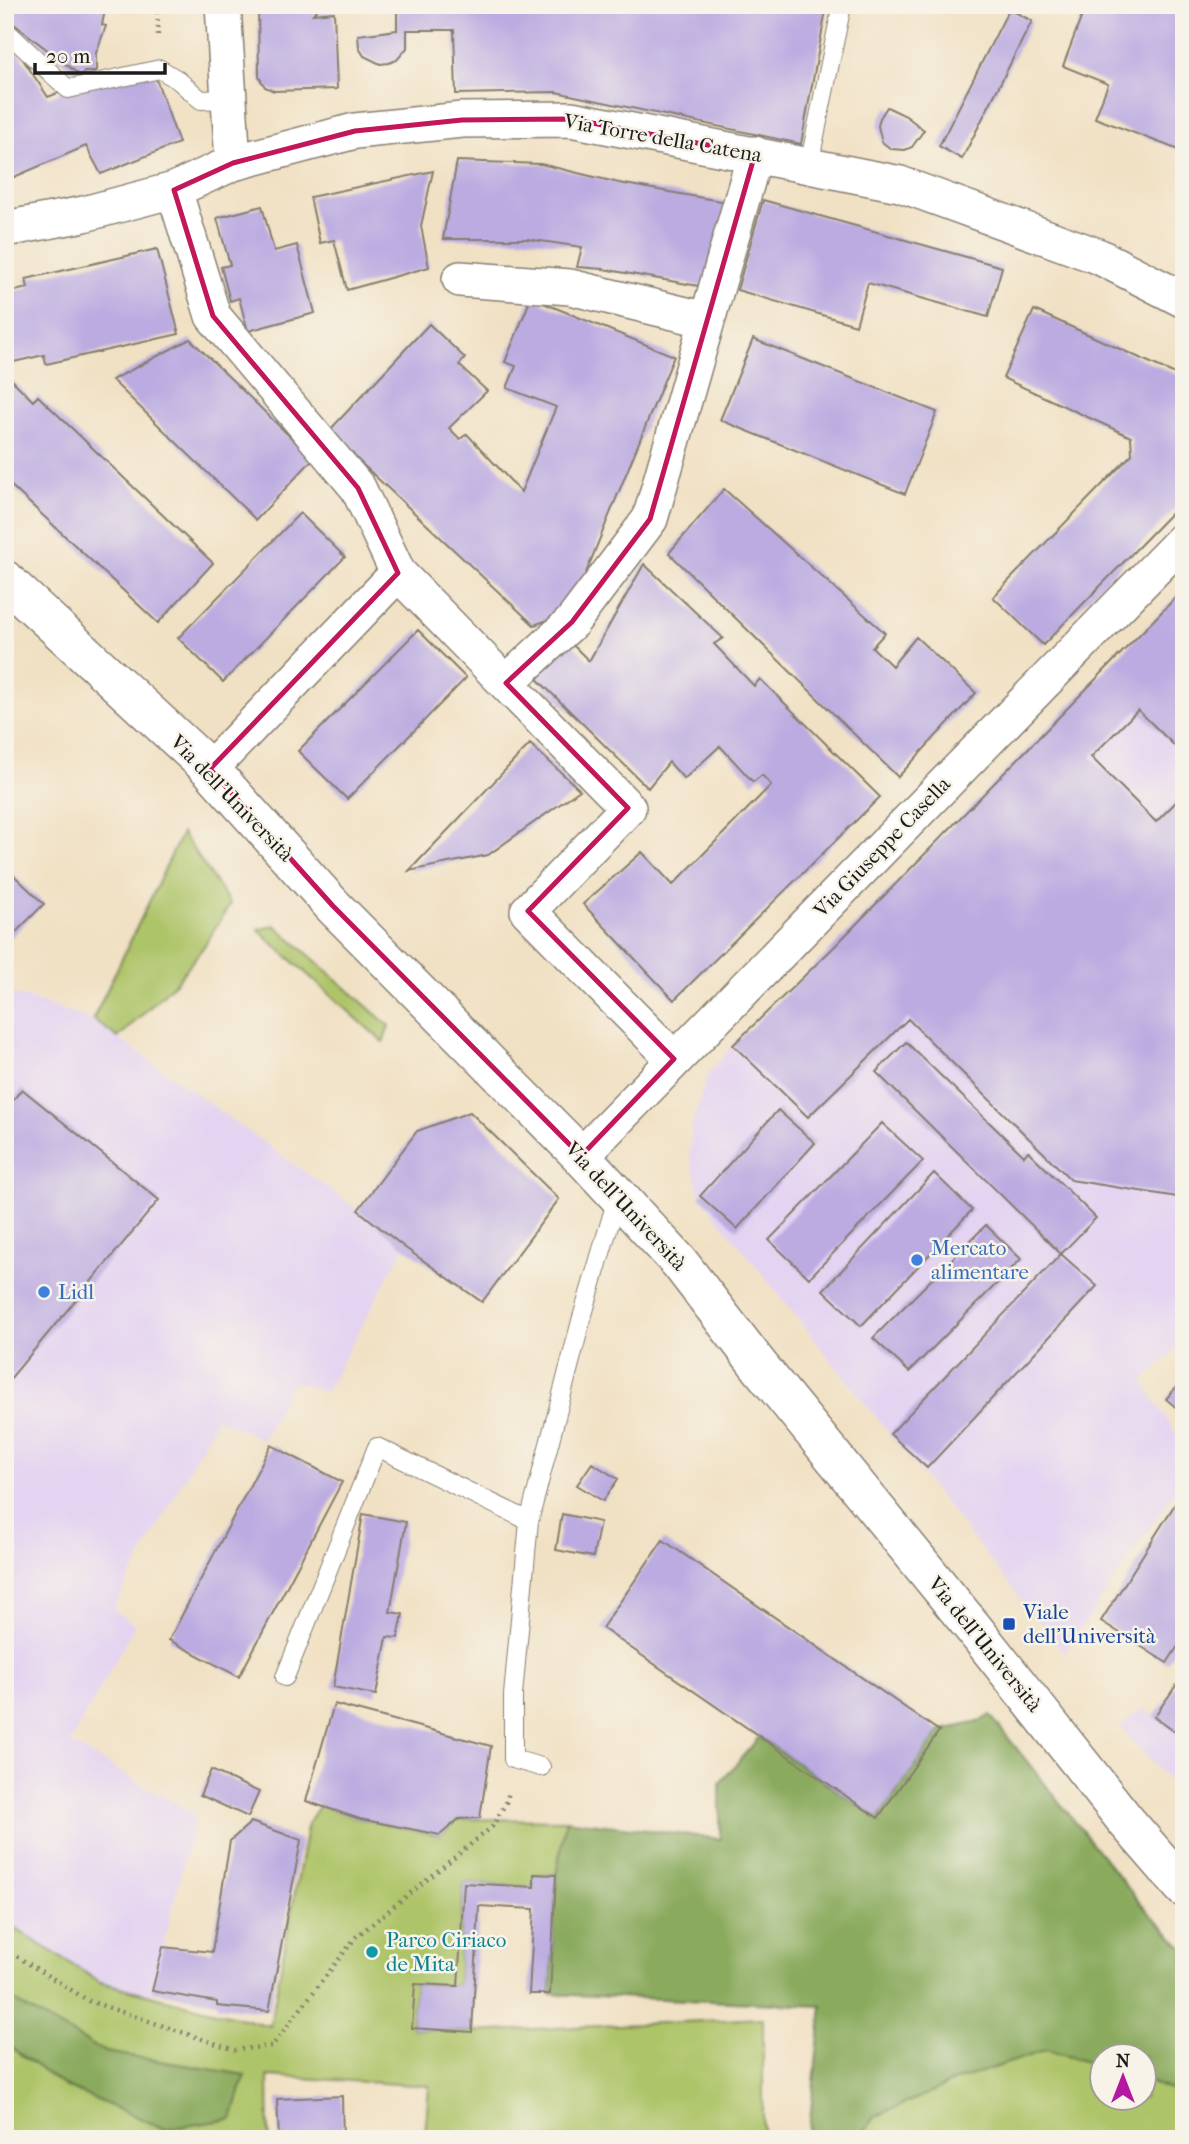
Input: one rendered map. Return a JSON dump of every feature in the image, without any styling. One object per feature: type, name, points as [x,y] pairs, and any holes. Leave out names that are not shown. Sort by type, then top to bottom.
[{"type":"street","points":[[223,5],[233,163]]},
{"type":"street","name":"Via Torre della Catena","points":[[5,229],[84,214],[174,190],[233,163],[355,131],[463,120],[571,119],[900,184],[1100,257],[1184,300]]},
{"type":"street","points":[[506,683],[572,622],[650,519],[755,154]]},
{"type":"street","points":[[174,190],[213,316],[358,488],[398,573],[628,808],[528,911],[674,1059]]},
{"type":"street","points":[[460,279],[570,287],[707,320]]},
{"type":"street","name":"Via Giuseppe Casella","points":[[581,1156],[1184,539]]},
{"type":"street","points":[[210,769],[398,573]]},
{"type":"street","name":"Via dell'Università","points":[[5,580],[210,769],[333,906],[581,1156],[679,1262],[760,1367],[975,1629],[1126,1821],[1184,1888]]},
{"type":"lane","points":[[809,165],[842,5]]},
{"type":"lane","points":[[5,30],[68,89],[160,69],[201,100],[227,99]]},
{"type":"lane","points":[[541,1767],[513,1759],[513,1695],[529,1521],[581,1321],[618,1195]]},
{"type":"lane","points":[[285,1677],[377,1447],[529,1521]]},
{"type":"path","points":[[5,1949],[89,2001],[235,2050],[272,2046],[356,1937],[492,1827],[507,1801],[513,1759]]},
{"type":"highlighted area","points":[[571,119],[755,154],[650,519],[572,622],[506,683],[628,808],[528,911],[674,1059],[581,1156],[333,906],[210,769],[398,573],[358,488],[213,316],[174,190],[233,163],[355,131],[462,120]]},
{"type":"shaded area","points":[[1184,589],[1184,1341],[1143,1381],[1184,1447],[1184,1478],[1064,1653],[700,1196],[690,1158],[691,1128],[708,1074],[733,1045],[832,949]]},
{"type":"shaded area","points":[[5,991],[93,1020],[358,1210],[404,1247],[326,1392],[292,1381],[262,1440],[217,1418],[113,1609],[135,1625],[70,1743],[195,1815],[151,1996],[100,1982],[5,1922]]},
{"type":"shaded area","points":[[1143,1708],[1184,1738],[1184,1798],[1120,1726]]},
{"type":"green space","points":[[182,833],[230,904],[205,945],[176,982],[118,1038],[93,1019]]},
{"type":"green space","points":[[275,925],[389,1026],[383,1042],[258,930]]},
{"type":"green space","points":[[990,1715],[1140,1903],[1184,1949],[1184,2095],[1158,2085],[1158,2042],[1088,2042],[1088,2062],[1046,2050],[958,2080],[874,2117],[860,2139],[808,2139],[822,2006],[550,1994],[556,1875],[566,1820],[720,1839],[720,1783],[759,1737],[878,1818],[939,1731],[979,1722]]},
{"type":"green space","name":"Parco Ciriaco de Mita","points":[[320,1805],[360,1819],[439,1835],[459,1819],[566,1820],[556,1875],[535,1874],[534,1887],[464,1883],[458,1986],[415,1984],[412,2028],[472,2032],[763,2018],[763,2139],[442,2139],[425,2135],[429,2086],[268,2076],[269,2139],[5,2139],[5,2043],[64,2086],[245,2075],[105,2052],[5,1996],[5,1922],[100,1982],[270,2026],[308,1823]]},
{"type":"green space","points":[[5,1996],[105,2052],[245,2075],[232,2119],[165,2129],[64,2086],[5,2043]]},
{"type":"green space","points":[[1046,2050],[1088,2062],[1088,2112],[1158,2112],[1158,2085],[1184,2095],[1184,2139],[860,2139],[874,2117],[958,2080]]},
{"type":"building","points":[[5,5],[106,5],[102,25],[106,26],[96,53],[96,72],[84,72],[81,76],[5,17]]},
{"type":"building","points":[[258,5],[321,5],[313,14],[334,12],[337,89],[274,91],[265,87],[259,77]]},
{"type":"building","points":[[397,5],[827,5],[801,144],[556,92],[456,94],[454,30],[407,30],[407,48],[397,60],[389,63],[380,64],[364,56],[359,48],[358,35],[397,30]]},
{"type":"building","points":[[1086,5],[1173,5],[1180,8],[1184,5],[1184,152],[1095,118],[1108,84],[1063,66]]},
{"type":"building","points":[[1009,9],[1032,21],[962,159],[939,146]]},
{"type":"building","points":[[5,41],[18,52],[48,97],[93,79],[153,70],[179,143],[101,174],[86,146],[5,181]]},
{"type":"building","points":[[887,107],[906,116],[924,130],[912,147],[905,150],[891,149],[882,142],[878,126]]},
{"type":"building","points":[[457,161],[541,164],[619,183],[726,202],[710,288],[577,267],[582,247],[527,239],[443,239]]},
{"type":"building","points":[[433,171],[421,226],[429,267],[347,290],[334,240],[320,243],[310,197]]},
{"type":"building","points":[[763,200],[1002,267],[988,317],[868,283],[856,325],[737,290]]},
{"type":"building","points":[[262,206],[274,251],[297,245],[315,313],[248,331],[239,298],[230,301],[221,267],[230,265],[217,218]]},
{"type":"building","points":[[157,249],[179,334],[46,364],[44,355],[5,364],[5,293],[28,288],[26,279]]},
{"type":"building","points":[[531,298],[674,356],[570,612],[534,625],[328,432],[429,324],[465,358],[459,365],[487,391],[449,428],[460,439],[467,434],[521,492],[556,407],[507,388],[516,366],[505,362]]},
{"type":"building","points":[[1034,310],[1184,378],[1184,500],[1043,645],[993,597],[1132,454],[1131,437],[1003,378]]},
{"type":"building","points":[[190,339],[313,459],[256,520],[112,380]]},
{"type":"building","points":[[753,339],[937,412],[905,494],[720,420]]},
{"type":"building","points":[[5,373],[33,401],[38,396],[213,563],[158,623],[5,480]]},
{"type":"building","points":[[724,489],[885,633],[872,647],[892,666],[916,637],[976,693],[898,777],[669,553]]},
{"type":"building","points":[[300,513],[345,557],[223,682],[178,638]]},
{"type":"building","points":[[644,564],[723,638],[714,644],[754,686],[760,679],[880,797],[674,1000],[583,904],[642,852],[673,885],[771,785],[762,775],[753,782],[720,746],[684,779],[669,762],[648,788],[528,670],[565,637],[589,661]]},
{"type":"building","points":[[1184,589],[1184,755],[1138,710],[1091,757],[1156,822],[1184,794],[1184,1198],[1071,1180],[908,1019],[808,1117],[733,1045],[832,949]]},
{"type":"building","points":[[418,630],[466,678],[347,799],[298,751]]},
{"type":"building","points":[[530,744],[580,790],[488,855],[409,871]]},
{"type":"building","points":[[5,867],[44,904],[5,943]]},
{"type":"building","points":[[906,1042],[1024,1156],[1028,1151],[1096,1218],[1061,1254],[876,1072]]},
{"type":"building","name":"Lidl","points":[[22,1089],[159,1200],[5,1385],[5,1110]]},
{"type":"building","points":[[778,1110],[815,1143],[737,1229],[700,1196]]},
{"type":"building","points":[[470,1112],[559,1199],[482,1302],[404,1247],[358,1210],[417,1131]]},
{"type":"building","points":[[882,1123],[923,1161],[809,1278],[769,1240]]},
{"type":"building","points":[[934,1173],[972,1210],[861,1326],[823,1290]]},
{"type":"building","points":[[986,1225],[1021,1259],[909,1372],[873,1338]]},
{"type":"building","points":[[1061,1254],[1097,1286],[927,1468],[890,1434]]},
{"type":"building","points":[[1184,1378],[1184,1414],[1166,1399]]},
{"type":"building","points":[[271,1445],[342,1482],[239,1677],[169,1640]]},
{"type":"building","points":[[592,1463],[618,1479],[603,1501],[577,1485]]},
{"type":"building","points":[[1184,1490],[1184,1637],[1167,1663],[1101,1621]]},
{"type":"building","points":[[363,1514],[406,1522],[390,1612],[403,1614],[398,1638],[387,1637],[376,1695],[333,1687]]},
{"type":"building","points":[[562,1514],[600,1522],[593,1557],[556,1550]]},
{"type":"building","points":[[663,1540],[939,1731],[878,1818],[602,1628]]},
{"type":"building","points":[[1180,1680],[1184,1683],[1184,1738],[1154,1717]]},
{"type":"building","points":[[334,1704],[491,1746],[480,1818],[459,1819],[440,1835],[360,1819],[306,1801]]},
{"type":"building","points":[[211,1770],[259,1792],[248,1817],[200,1795]]},
{"type":"building","points":[[251,1822],[301,1840],[269,2011],[217,2006],[217,2002],[152,1991],[163,1947],[212,1952],[230,1841]]},
{"type":"building","points":[[534,1874],[556,1875],[550,1994],[529,1994],[534,1909],[479,1906],[472,2032],[412,2028],[415,1984],[458,1986],[464,1883],[534,1887]]},
{"type":"building","points":[[342,2096],[343,2139],[279,2139],[277,2099]]},
{"type":"place","name":"Mercato alimentare","points":[[917,1260]]},
{"type":"place","name":"Lidl","points":[[44,1292]]},
{"type":"place","name":"Viale dell'Università","points":[[1009,1624]]},
{"type":"place","name":"Parco Ciriaco de Mita","points":[[372,1952]]}]
